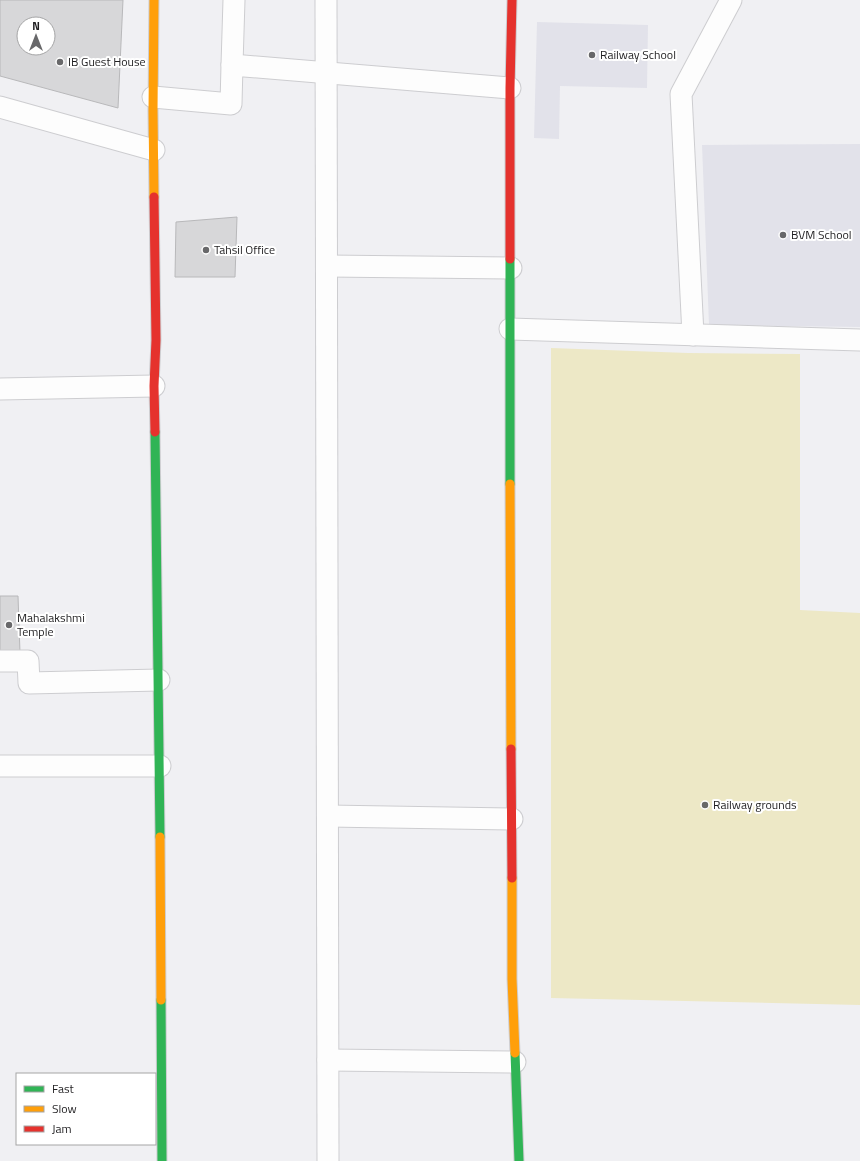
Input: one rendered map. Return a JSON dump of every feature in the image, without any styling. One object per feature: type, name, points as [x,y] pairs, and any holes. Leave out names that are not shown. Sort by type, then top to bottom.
[{"type":"main road","points":[[154,0],[153,98],[156,340],[154,386],[160,766],[162,1161]]},
{"type":"main road","points":[[512,0],[510,88],[512,979],[519,1161]]},
{"type":"street","points":[[153,98],[231,104],[234,0]]},
{"type":"street","points":[[326,0],[328,1161]]},
{"type":"street","points":[[694,335],[682,94],[731,0]]},
{"type":"street","points":[[232,65],[510,88]]},
{"type":"street","points":[[0,107],[154,150]]},
{"type":"street","points":[[327,266],[511,268]]},
{"type":"street","points":[[510,329],[860,340]]},
{"type":"street","points":[[0,389],[154,386]]},
{"type":"street","points":[[0,661],[28,661],[29,682],[158,680]]},
{"type":"street","points":[[0,766],[160,766]]},
{"type":"street","points":[[328,816],[512,819]]},
{"type":"street","points":[[328,1060],[515,1062]]},
{"type":"shaded area","name":"Railway School","points":[[537,22],[648,25],[647,88],[560,86],[559,139],[534,138]]},
{"type":"shaded area","name":"BVM School","points":[[860,144],[860,327],[709,325],[702,145]]},
{"type":"shaded area","name":"Railway grounds","points":[[551,348],[688,353],[800,354],[800,610],[860,613],[860,1005],[551,998]]},
{"type":"building","name":"IB Guest House","points":[[0,0],[123,0],[118,108],[0,76]]},
{"type":"building","name":"Tahsil Office","points":[[237,217],[235,277],[175,277],[176,222]]},
{"type":"building","name":"Mahalakshmi Temple","points":[[0,596],[18,596],[20,653],[0,654]]},
{"type":"traffic: fast","points":[[510,259],[510,484]]},
{"type":"traffic: fast","points":[[155,432],[160,837]]},
{"type":"traffic: fast","points":[[161,1000],[162,1161]]},
{"type":"traffic: fast","points":[[515,1053],[519,1161]]},
{"type":"traffic: slow","points":[[154,0],[154,197]]},
{"type":"traffic: slow","points":[[510,484],[511,749]]},
{"type":"traffic: slow","points":[[160,837],[161,1000]]},
{"type":"traffic: slow","points":[[512,878],[512,979],[515,1053]]},
{"type":"traffic: jam","points":[[510,259],[510,88],[512,0]]},
{"type":"traffic: jam","points":[[154,197],[156,340],[154,386],[155,432]]},
{"type":"traffic: jam","points":[[511,749],[512,878]]},
{"type":"place","name":"Railway School","points":[[592,55]]},
{"type":"place","name":"IB Guest House","points":[[60,62]]},
{"type":"place","name":"BVM School","points":[[783,235]]},
{"type":"place","name":"Tahsil Office","points":[[206,250]]},
{"type":"place","name":"Mahalakshmi Temple","points":[[9,625]]},
{"type":"place","name":"Railway grounds","points":[[705,805]]}]
